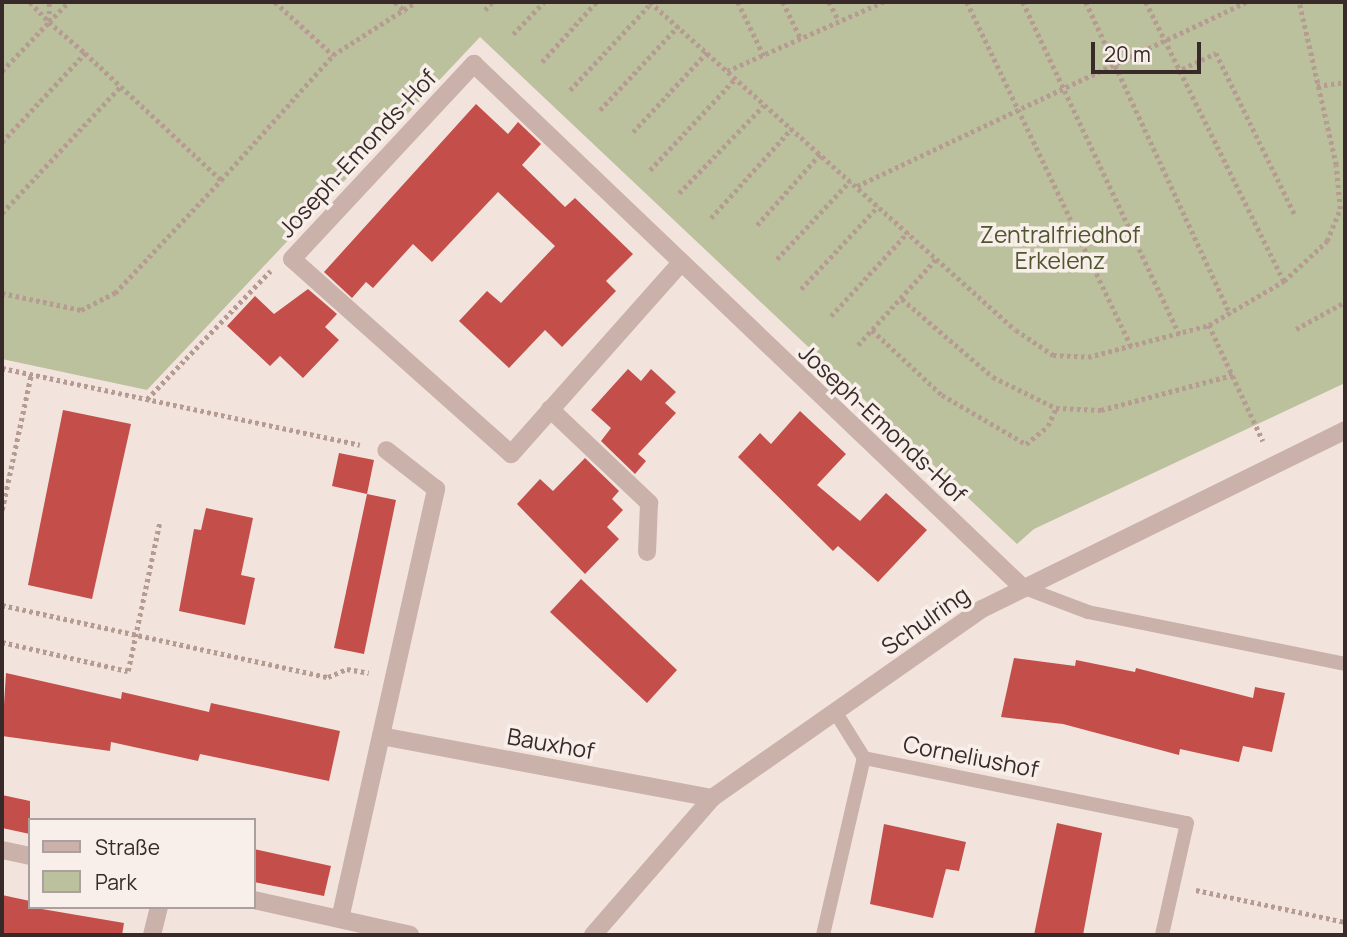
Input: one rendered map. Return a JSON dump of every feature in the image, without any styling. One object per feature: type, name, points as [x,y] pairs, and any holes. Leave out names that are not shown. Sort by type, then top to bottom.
[{"type":"street","name":"Joseph-Emonds-Hof","points":[[679,265],[511,454],[292,258],[474,64],[679,265],[1023,587]]},
{"type":"street","points":[[550,409],[649,503],[648,552]]},
{"type":"street","name":"Schulring","points":[[593,935],[712,798],[1023,587],[1345,430]]},
{"type":"street","points":[[340,919],[436,489],[386,450]]},
{"type":"street","name":"Bauxhof","points":[[382,736],[712,798]]},
{"type":"street","points":[[2,850],[28,856]]},
{"type":"street","points":[[256,900],[411,935]]},
{"type":"street","points":[[152,935],[158,909]]},
{"type":"lane","points":[[1023,587],[1088,612],[1345,664]]},
{"type":"lane","points":[[823,935],[864,758],[836,713]]},
{"type":"lane","name":"Corneliushof","points":[[864,758],[1187,823],[1162,935]]},
{"type":"path","points":[[30,2],[221,180]]},
{"type":"path","points":[[49,2],[49,22]]},
{"type":"path","points":[[2,71],[68,2]]},
{"type":"path","points":[[275,2],[333,55]]},
{"type":"path","points":[[395,2],[406,12]]},
{"type":"path","points":[[2,293],[81,310],[115,293],[333,55],[354,37],[406,12],[416,2]]},
{"type":"path","points":[[485,10],[492,2]]},
{"type":"path","points":[[513,34],[544,2]]},
{"type":"path","points":[[542,62],[596,2]]},
{"type":"path","points":[[570,90],[650,2],[936,259],[1053,355],[1088,357],[1132,348],[1209,325],[1284,281],[1327,242],[1340,209],[1299,2]]},
{"type":"path","points":[[738,2],[764,56]]},
{"type":"path","points":[[783,2],[801,39]]},
{"type":"path","points":[[830,2],[839,21]]},
{"type":"path","points":[[967,2],[1132,348]]},
{"type":"path","points":[[1023,2],[1179,334]]},
{"type":"path","points":[[1086,2],[1230,314]]},
{"type":"path","points":[[1146,2],[1177,72],[1284,281]]},
{"type":"path","points":[[857,186],[1246,2]]},
{"type":"path","points":[[727,71],[880,3]]},
{"type":"path","points":[[600,110],[678,26]]},
{"type":"path","points":[[633,132],[707,52]]},
{"type":"path","points":[[1177,72],[1216,52],[1296,217]]},
{"type":"path","points":[[2,142],[85,53]]},
{"type":"path","points":[[650,170],[735,79]]},
{"type":"path","points":[[1317,86],[1345,82]]},
{"type":"path","points":[[2,213],[121,86]]},
{"type":"path","points":[[679,193],[764,104]]},
{"type":"path","points":[[710,218],[792,128]]},
{"type":"path","points":[[757,225],[820,155]]},
{"type":"path","points":[[777,259],[850,181]]},
{"type":"path","points":[[801,289],[878,206]]},
{"type":"path","points":[[831,316],[908,232]]},
{"type":"path","points":[[147,399],[274,266],[292,258]]},
{"type":"path","points":[[858,345],[936,259]]},
{"type":"path","points":[[902,299],[993,377],[1056,408],[1101,410],[1233,375]]},
{"type":"path","points":[[1296,329],[1345,302]]},
{"type":"path","points":[[1209,325],[1274,464]]},
{"type":"path","points":[[872,330],[942,395],[1026,444],[1048,426],[1056,408]]},
{"type":"path","points":[[2,368],[386,450]]},
{"type":"path","points":[[2,510],[31,375]]},
{"type":"path","points":[[2,642],[128,671],[160,521]]},
{"type":"path","points":[[2,605],[328,677],[347,669],[394,678]]},
{"type":"path","points":[[1173,885],[1345,922]]},
{"type":"green space","name":"Zentralfriedhof Erkelenz","points":[[2,2],[1345,2],[1345,383],[1034,529],[1017,544],[480,37],[147,390],[2,359]]},
{"type":"building","points":[[476,104],[508,134],[518,122],[541,144],[522,165],[565,207],[575,198],[633,254],[606,281],[616,291],[562,347],[545,330],[509,368],[459,321],[487,291],[501,303],[555,246],[498,192],[432,262],[413,244],[373,288],[366,282],[352,298],[324,272]]},
{"type":"building","points":[[308,289],[337,314],[325,327],[339,340],[303,378],[280,356],[270,366],[227,326],[255,296],[274,314]]},
{"type":"building","points":[[628,369],[641,381],[651,369],[676,392],[665,403],[676,413],[638,454],[646,461],[635,474],[601,441],[611,428],[591,410]]},
{"type":"building","points":[[63,410],[131,424],[92,599],[28,585]]},
{"type":"building","points":[[800,411],[846,454],[817,485],[860,521],[886,493],[927,530],[878,582],[838,546],[833,551],[738,457],[760,433],[771,444]]},
{"type":"building","points":[[339,453],[374,460],[367,494],[332,486]]},
{"type":"building","points":[[585,458],[619,491],[612,499],[623,510],[607,527],[619,539],[585,574],[517,504],[540,479],[553,491]]},
{"type":"building","points":[[367,494],[396,500],[364,654],[334,648]]},
{"type":"building","points":[[206,508],[253,518],[241,575],[255,578],[245,625],[179,611],[194,529],[201,530]]},
{"type":"building","points":[[581,579],[677,670],[647,703],[550,612]]},
{"type":"building","points":[[1014,658],[1075,666],[1076,660],[1135,672],[1136,668],[1253,698],[1255,687],[1285,693],[1272,752],[1243,746],[1239,762],[1180,749],[1179,755],[1063,724],[1001,717]]},
{"type":"building","points":[[6,673],[121,699],[122,692],[209,712],[211,703],[340,731],[329,781],[200,754],[198,761],[111,742],[110,751],[2,736]]},
{"type":"building","points":[[2,795],[30,801],[28,834],[2,828]]},
{"type":"building","points":[[1057,823],[1102,833],[1083,935],[1034,935]]},
{"type":"building","points":[[884,824],[966,842],[959,871],[946,869],[933,918],[870,904]]},
{"type":"building","points":[[256,849],[331,866],[324,896],[256,882]]},
{"type":"building","points":[[2,895],[28,901],[28,909],[124,923],[122,935],[2,935]]}]
